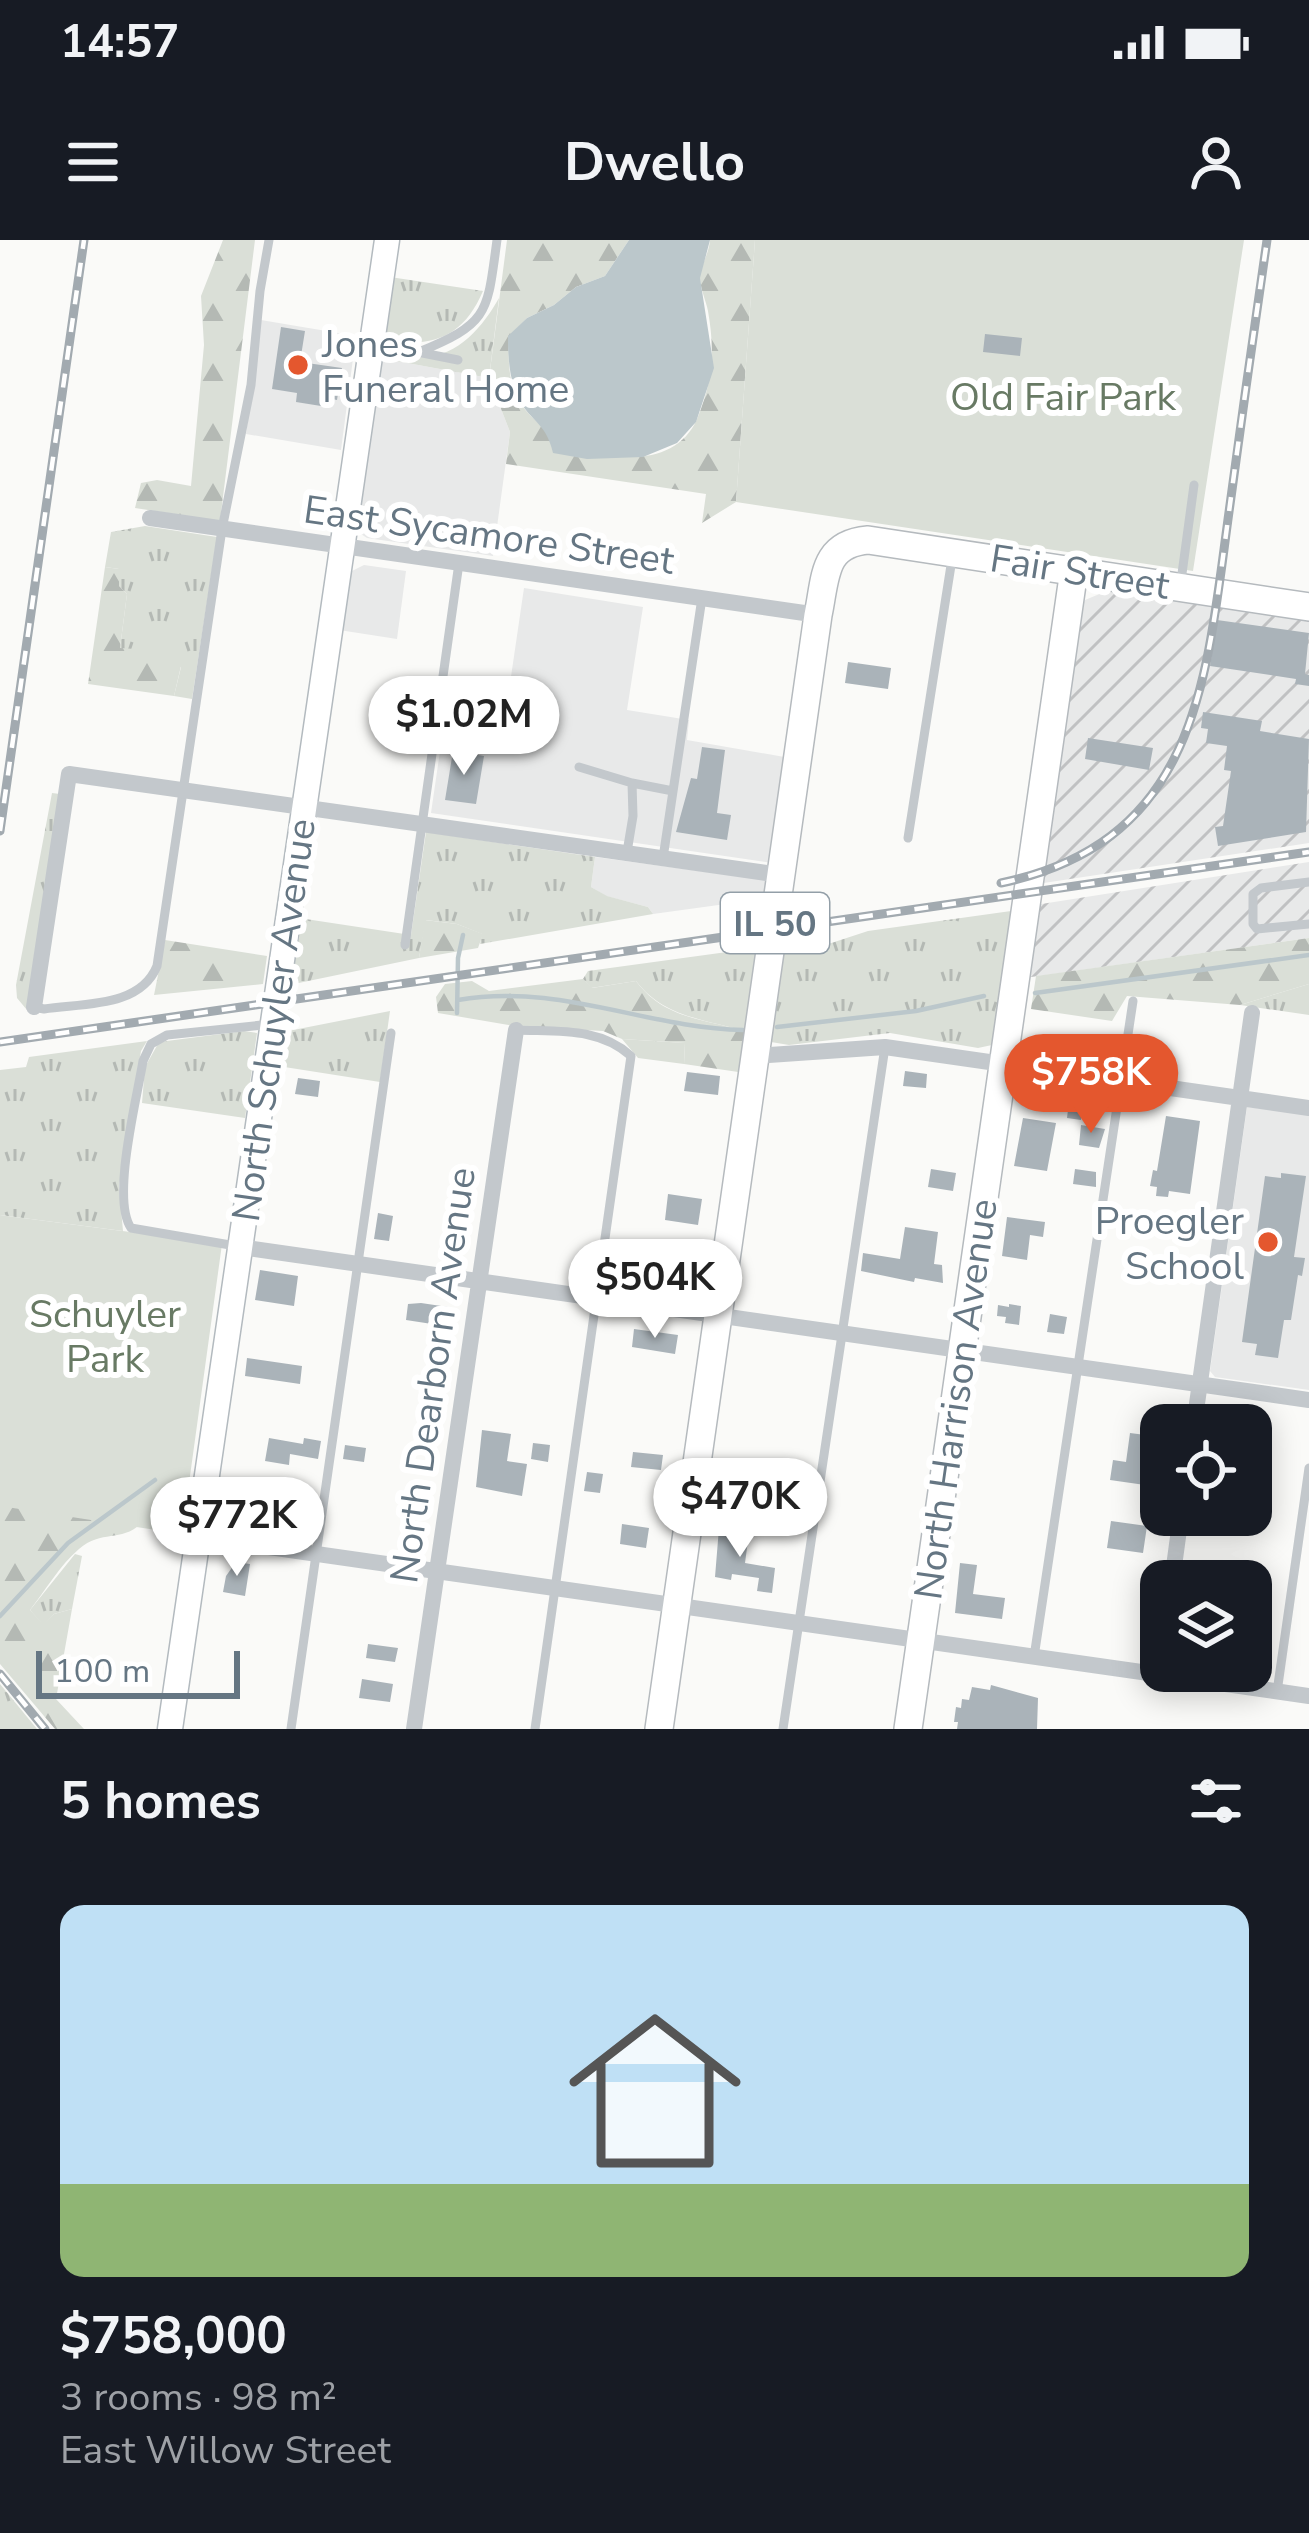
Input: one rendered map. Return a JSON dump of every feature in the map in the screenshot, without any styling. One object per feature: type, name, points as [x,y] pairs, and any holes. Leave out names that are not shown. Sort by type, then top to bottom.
[{"type":"main road","name":"Fair Street","points":[[818,615],[829,563],[837,548],[851,541],[953,551],[1309,606]]},
{"type":"main road","name":"North Harrison Avenue","points":[[908,1729],[1074,570]]},
{"type":"main road","name":"IL 50","points":[[659,1729],[818,615]]},
{"type":"street","name":"North Schuyler Avenue","points":[[170,1729],[387,240]]},
{"type":"street","name":"East Sycamore Street","points":[[150,518],[818,615]]},
{"type":"street","points":[[34,1006],[69,774],[782,875]]},
{"type":"street","points":[[1197,1404],[1252,1013]]},
{"type":"street","name":"North Dearborn Avenue","points":[[414,1729],[516,1030]]},
{"type":"street","points":[[755,1056],[885,1047],[1309,1108]]},
{"type":"street","points":[[240,1247],[1309,1400]]},
{"type":"street","points":[[198,1537],[1034,1657],[1140,1664]]},
{"type":"street","points":[[1272,1691],[1309,1696]]},
{"type":"lane","points":[[34,1006],[44,1009],[132,995],[151,981],[157,966],[222,529],[251,385],[269,240]]},
{"type":"lane","points":[[419,352],[475,324],[489,298],[497,240]]},
{"type":"lane","points":[[372,343],[458,360]]},
{"type":"lane","points":[[1181,586],[1194,485]]},
{"type":"lane","points":[[908,838],[953,551]]},
{"type":"lane","points":[[405,945],[459,563]]},
{"type":"lane","points":[[663,858],[702,598]]},
{"type":"lane","points":[[579,767],[673,791]]},
{"type":"lane","points":[[626,852],[633,816],[632,783]]},
{"type":"lane","points":[[1309,882],[1261,888],[1253,894],[1257,929],[1309,924]]},
{"type":"lane","points":[[1034,1657],[1133,1001]]},
{"type":"lane","points":[[240,1247],[130,1228],[123,1205],[142,1061],[158,1039],[272,1024]]},
{"type":"lane","points":[[516,1030],[592,1034],[616,1042],[631,1056],[535,1729]]},
{"type":"lane","points":[[291,1729],[392,1033]]},
{"type":"lane","points":[[783,1729],[885,1047]]},
{"type":"lane","points":[[1277,1692],[1309,1468]]},
{"type":"shaded area","points":[[629,240],[710,240],[700,278],[714,368],[696,422],[677,443],[643,457],[587,459],[553,453],[546,434],[514,388],[508,336],[576,287],[605,276]]},
{"type":"shaded area","points":[[261,320],[356,336],[341,450],[246,434]]},
{"type":"shaded area","points":[[380,358],[489,378],[510,432],[493,556],[367,538],[358,532]]},
{"type":"shaded area","points":[[364,565],[406,571],[397,639],[339,630],[348,573]]},
{"type":"shaded area","points":[[524,588],[643,607],[627,710],[689,720],[687,740],[790,758],[773,863],[431,813],[449,689],[508,697]]},
{"type":"shaded area","points":[[1109,590],[1309,615],[1309,843],[1037,884],[1077,611],[1085,600]]},
{"type":"shaded area","points":[[595,857],[766,880],[769,898],[653,914],[648,907],[591,887]]},
{"type":"shaded area","points":[[1309,862],[1309,938],[1024,978],[1035,905]]},
{"type":"shaded area","name":"Proegler School","points":[[1247,1107],[1309,1114],[1309,1390],[1215,1377],[1210,1371]]},
{"type":"green space","points":[[223,240],[255,240],[220,521],[135,508],[141,483],[157,480],[191,486],[204,345],[201,296]]},
{"type":"green space","points":[[507,240],[629,240],[605,276],[576,287],[527,318],[509,336],[509,360],[515,392],[533,418],[579,447],[635,457],[660,452],[682,440],[702,405],[712,353],[700,275],[710,240],[755,240],[736,502],[702,523],[706,494],[506,464],[510,432],[489,378]]},
{"type":"green space","name":"Old Fair Park","points":[[755,240],[1244,240],[1193,571],[736,502]]},
{"type":"green space","points":[[390,277],[483,291],[455,329],[430,341],[400,342],[382,339]]},
{"type":"green space","points":[[499,298],[489,378],[380,358],[383,353],[423,357],[448,352],[478,329]]},
{"type":"green space","points":[[145,526],[217,537],[192,699],[174,696],[181,667],[120,648],[127,594],[119,586],[119,569],[105,567],[111,532]]},
{"type":"green space","points":[[105,567],[119,569],[119,586],[127,594],[120,648],[165,651],[181,666],[174,696],[88,684]]},
{"type":"green space","points":[[52,793],[60,794],[27,1010],[17,998],[16,985]]},
{"type":"green space","points":[[426,832],[595,857],[591,887],[648,907],[653,914],[480,944],[482,934],[457,924],[426,920],[419,958],[289,985],[299,918],[411,935]]},
{"type":"green space","points":[[1011,911],[992,1045],[978,1048],[890,1033],[789,1045],[771,1042],[781,946],[796,942],[810,950],[868,931]]},
{"type":"green space","points":[[425,920],[457,924],[483,934],[478,948],[419,958]]},
{"type":"green space","points":[[1309,938],[1309,984],[1240,1005],[1127,996],[1112,1021],[1031,1009],[1036,976]]},
{"type":"green space","points":[[165,940],[267,956],[263,984],[154,995]]},
{"type":"green space","points":[[762,949],[750,1033],[674,1010],[636,981],[591,988],[583,979],[588,971]]},
{"type":"green space","points":[[583,979],[592,988],[636,981],[674,1011],[750,1033],[745,1073],[684,1064],[685,1043],[622,1039],[603,1031],[515,1026],[438,1013],[436,997],[445,984],[472,981],[489,991]]},
{"type":"green space","points":[[1309,984],[1309,1015],[1240,1005]]},
{"type":"green space","points":[[390,1011],[380,1082],[278,1066],[283,1032]]},
{"type":"green space","points":[[257,1033],[245,1118],[142,1103],[145,1067],[159,1042]]},
{"type":"green space","points":[[622,1039],[685,1043],[684,1064],[638,1058]]},
{"type":"green space","points":[[147,1041],[141,1051],[119,1187],[123,1231],[0,1215],[0,1070],[26,1067],[29,1057]]},
{"type":"green space","name":"Schuyler Park","points":[[0,1215],[222,1244],[182,1534],[0,1506]]},
{"type":"green space","points":[[0,1428],[152,1510],[134,1529],[79,1549],[30,1610],[43,1624],[54,1614],[72,1609],[56,1699],[84,1729],[55,1729],[0,1664]]},
{"type":"green space","points":[[75,1554],[82,1556],[72,1609],[54,1614],[43,1625],[30,1610]]},
{"type":"green space","points":[[0,1684],[37,1729],[0,1729]]},
{"type":"building","name":"Jones Funeral Home","points":[[281,327],[305,331],[300,362],[342,368],[337,400],[322,397],[321,406],[296,402],[297,393],[272,389]]},
{"type":"building","points":[[985,334],[1022,338],[1020,356],[983,352]]},
{"type":"building","points":[[1217,620],[1309,633],[1305,674],[1309,686],[1295,684],[1296,679],[1210,666]]},
{"type":"building","points":[[848,662],[891,668],[888,689],[845,683]]},
{"type":"building","points":[[1203,712],[1262,721],[1260,731],[1309,739],[1306,832],[1218,846],[1215,827],[1223,826],[1231,771],[1224,770],[1227,746],[1206,743]]},
{"type":"building","points":[[1088,738],[1153,748],[1149,770],[1085,759]]},
{"type":"building","points":[[702,747],[725,750],[717,813],[731,815],[727,840],[676,832],[691,778],[697,779]]},
{"type":"building","points":[[453,751],[484,756],[476,804],[445,800]]},
{"type":"building","points":[[905,1071],[927,1074],[926,1088],[903,1086]]},
{"type":"building","points":[[687,1072],[720,1076],[718,1095],[684,1091]]},
{"type":"building","points":[[298,1078],[320,1081],[318,1097],[295,1094]]},
{"type":"building","points":[[1070,1094],[1084,1096],[1081,1120],[1067,1118]]},
{"type":"building","points":[[1166,1116],[1200,1121],[1190,1194],[1169,1191],[1168,1197],[1156,1196],[1157,1187],[1150,1186]]},
{"type":"building","points":[[1023,1118],[1056,1123],[1047,1171],[1014,1166]]},
{"type":"building","points":[[1081,1125],[1105,1129],[1099,1148],[1079,1145]]},
{"type":"building","points":[[931,1169],[956,1173],[953,1191],[928,1187]]},
{"type":"building","points":[[1075,1169],[1096,1172],[1096,1187],[1073,1184]]},
{"type":"building","points":[[1281,1173],[1306,1176],[1294,1257],[1305,1258],[1291,1320],[1284,1320],[1278,1358],[1255,1355],[1257,1344],[1242,1342],[1265,1176],[1281,1178]]},
{"type":"building","points":[[668,1194],[702,1199],[698,1225],[665,1220]]},
{"type":"building","points":[[378,1213],[393,1216],[389,1241],[374,1239]]},
{"type":"building","points":[[1007,1217],[1045,1222],[1043,1237],[1030,1235],[1027,1260],[1002,1256]]},
{"type":"building","points":[[905,1227],[938,1232],[934,1264],[942,1265],[943,1283],[861,1271],[863,1253],[900,1259]]},
{"type":"building","points":[[260,1270],[298,1276],[294,1306],[255,1300]]},
{"type":"building","points":[[408,1304],[448,1307],[445,1326],[406,1320]]},
{"type":"building","points":[[998,1305],[1021,1306],[1019,1325],[997,1316]]},
{"type":"building","points":[[1050,1314],[1067,1317],[1064,1334],[1047,1332]]},
{"type":"building","points":[[634,1329],[678,1335],[675,1354],[632,1347]]},
{"type":"building","points":[[247,1358],[302,1366],[300,1384],[245,1376]]},
{"type":"building","points":[[482,1430],[511,1434],[507,1461],[527,1464],[522,1496],[476,1487]]},
{"type":"building","points":[[1130,1433],[1140,1434],[1140,1484],[1110,1480],[1113,1460],[1126,1462]]},
{"type":"building","points":[[269,1438],[303,1444],[304,1438],[321,1441],[318,1459],[290,1454],[289,1465],[265,1461]]},
{"type":"building","points":[[533,1443],[550,1445],[548,1462],[531,1459]]},
{"type":"building","points":[[345,1445],[366,1448],[364,1462],[343,1459]]},
{"type":"building","points":[[633,1452],[663,1455],[661,1470],[631,1467]]},
{"type":"building","points":[[587,1472],[603,1474],[600,1493],[584,1491]]},
{"type":"building","points":[[1111,1521],[1140,1525],[1140,1536],[1146,1536],[1143,1553],[1107,1548]]},
{"type":"building","points":[[622,1524],[649,1528],[646,1548],[620,1544]]},
{"type":"building","points":[[719,1528],[749,1533],[745,1563],[775,1568],[772,1593],[757,1591],[759,1578],[715,1577]]},
{"type":"building","points":[[236,1562],[250,1564],[245,1596],[223,1592],[226,1576]]},
{"type":"building","points":[[960,1563],[977,1565],[973,1594],[1005,1598],[1002,1619],[955,1613]]},
{"type":"building","points":[[368,1644],[398,1648],[395,1662],[366,1658]]},
{"type":"building","points":[[362,1679],[393,1684],[390,1702],[359,1698]]},
{"type":"building","points":[[991,1685],[1038,1698],[1037,1729],[957,1729],[956,1707],[961,1708],[962,1699],[969,1700],[972,1687],[990,1690]]},
{"type":"waterway","points":[[457,1013],[463,935]]},
{"type":"waterway","points":[[1035,993],[1309,955]]},
{"type":"waterway","points":[[777,1027],[916,1011],[984,996]]},
{"type":"waterway","points":[[458,1000],[531,997],[743,1030]]},
{"type":"waterway","points":[[0,1616],[68,1543],[155,1480]]},
{"type":"railway","points":[[0,831],[84,240]]},
{"type":"railway","points":[[1001,883],[1067,862],[1117,831],[1155,791],[1181,744],[1212,634],[1267,240]]},
{"type":"railway","points":[[0,1042],[1309,852]]},
{"type":"railway","points":[[0,1674],[45,1729]]},
{"type":"place","name":"Jones Funeral Home","points":[[298,365]]},
{"type":"place","name":"Proegler School","points":[[1268,1242]]}]
